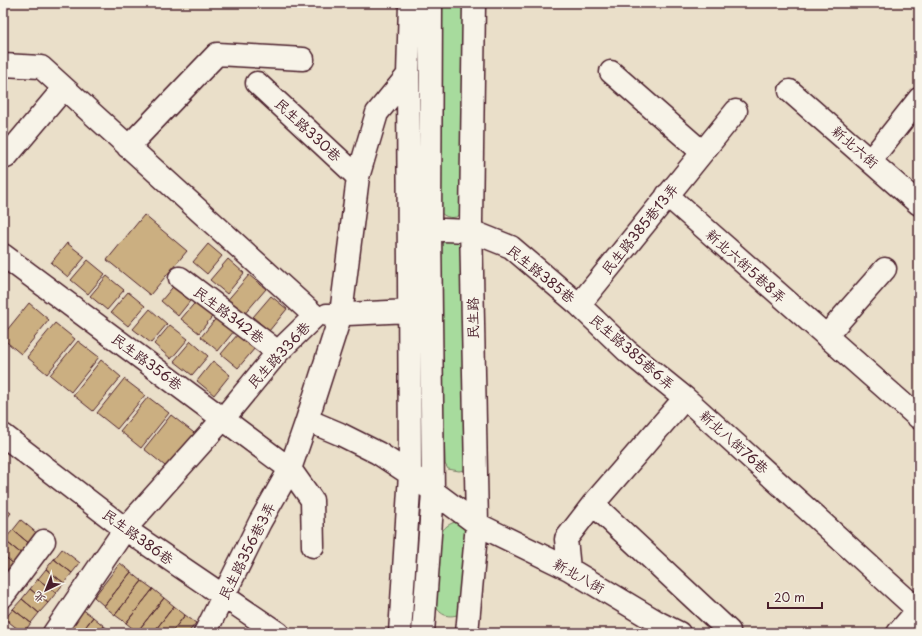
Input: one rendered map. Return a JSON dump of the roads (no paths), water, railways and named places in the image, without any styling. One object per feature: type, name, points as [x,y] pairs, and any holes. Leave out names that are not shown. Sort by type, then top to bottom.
[{"type":"street","points":[[410,3],[408,74],[420,229],[433,492],[423,633]]},
{"type":"street","points":[[400,633],[410,474],[409,310],[420,229],[431,3]]},
{"type":"street","name":"民生路","points":[[467,633],[476,524],[471,230],[474,3]]},
{"type":"street","points":[[128,147],[217,54],[303,59]]},
{"type":"street","name":"民生路336巷","points":[[3,65],[41,67],[316,316],[278,352],[223,419],[125,529],[54,633]]},
{"type":"street","points":[[611,72],[702,152]]},
{"type":"street","points":[[290,469],[341,314],[358,177],[377,113],[408,74]]},
{"type":"street","name":"民生路330巷","points":[[257,83],[358,177]]},
{"type":"street","points":[[6,157],[64,88]]},
{"type":"street","name":"新北六街","points":[[790,90],[919,204]]},
{"type":"street","points":[[870,161],[919,99]]},
{"type":"street","name":"民生路385巷13弄","points":[[579,305],[736,111]]},
{"type":"street","name":"新北六街5巷8弄","points":[[667,195],[919,418]]},
{"type":"street","name":"民生路385巷","points":[[420,229],[471,230],[511,247],[579,305]]},
{"type":"street","name":"民生路356巷","points":[[3,255],[290,469],[312,500],[313,546]]},
{"type":"street","points":[[826,336],[885,269]]},
{"type":"street","name":"民生路342巷","points":[[180,278],[278,352]]},
{"type":"street","name":"民生路385巷6弄","points":[[579,305],[626,351],[685,398]]},
{"type":"street","points":[[316,316],[409,310]]},
{"type":"street","points":[[569,569],[566,539],[593,504],[685,398]]},
{"type":"street","name":"新北八街76巷","points":[[685,398],[918,610],[898,633]]},
{"type":"street","points":[[307,420],[340,434],[378,453],[410,474],[476,524]]},
{"type":"street","name":"民生路386巷","points":[[3,435],[125,529],[278,633]]},
{"type":"street","name":"民生路356巷3弄","points":[[205,633],[260,522],[290,469]]},
{"type":"street","points":[[593,504],[729,632]]},
{"type":"street","name":"新北八街","points":[[476,524],[569,569],[659,623],[679,633]]},
{"type":"street","points":[[3,596],[44,541]]}]
